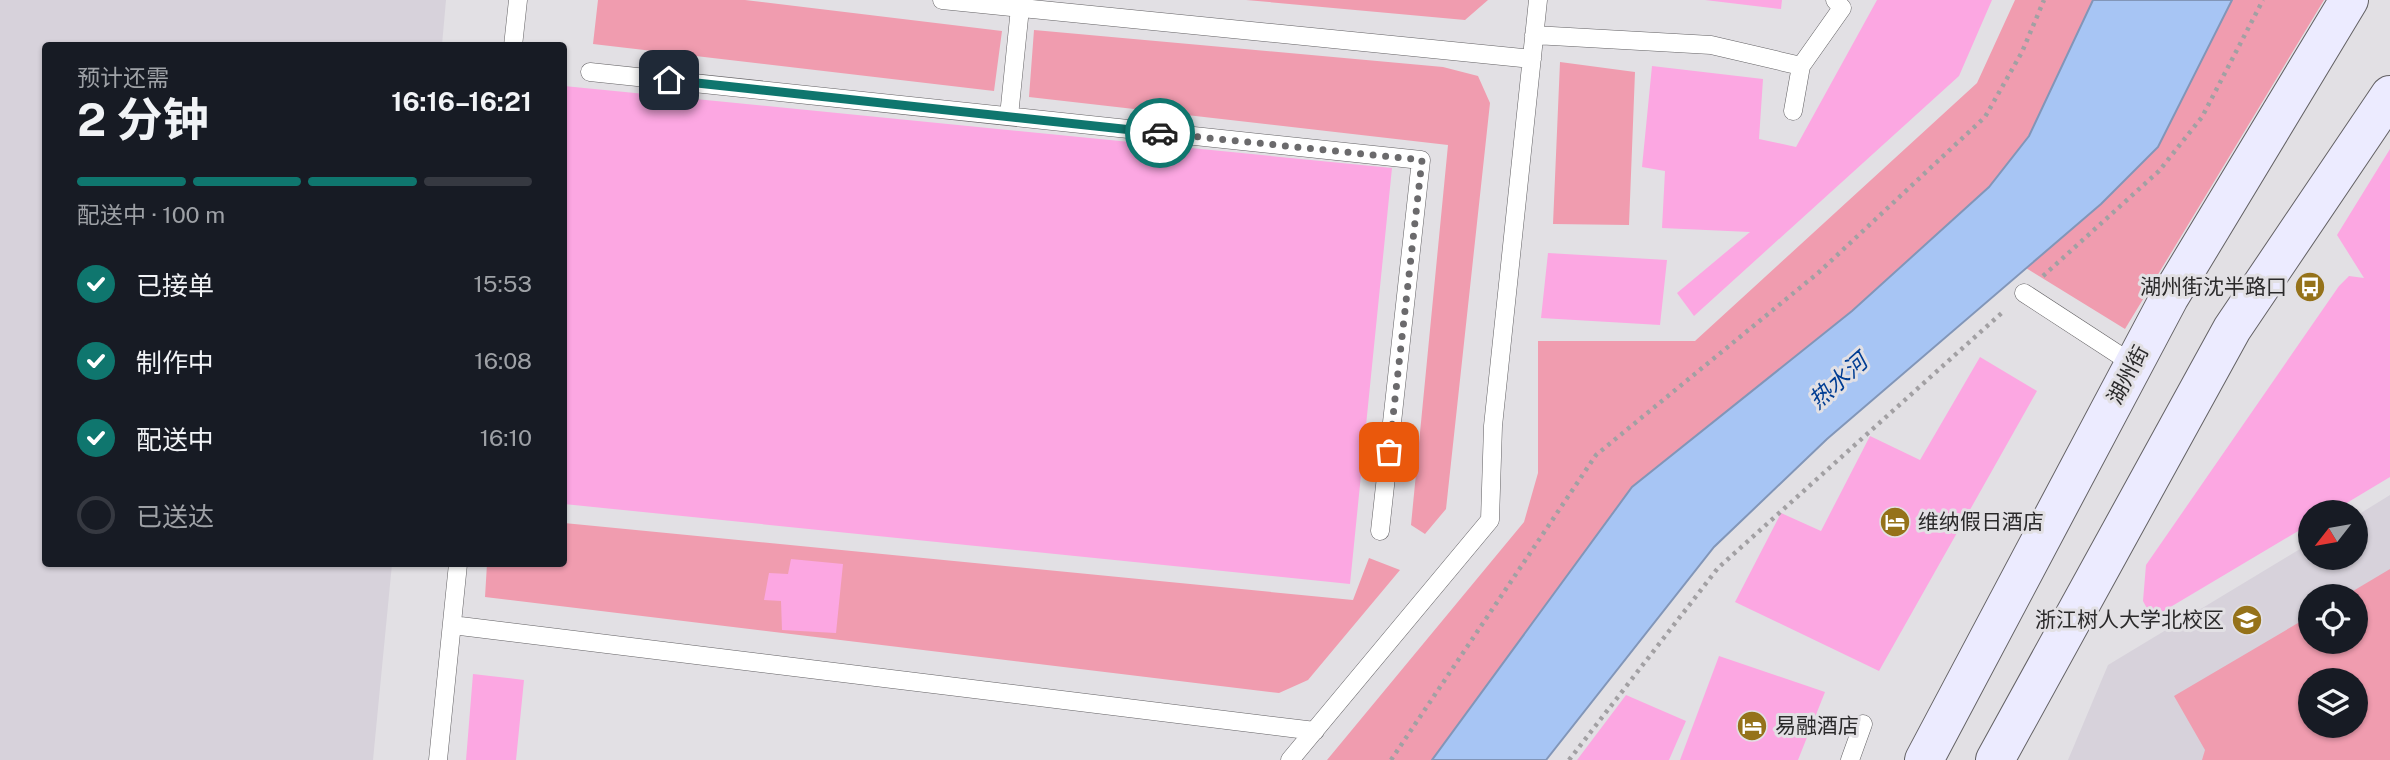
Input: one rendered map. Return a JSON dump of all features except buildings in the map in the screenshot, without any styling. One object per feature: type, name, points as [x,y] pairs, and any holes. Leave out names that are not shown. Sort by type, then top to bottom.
[{"type":"main road","name":"湖州街","points":[[1924,760],[2169,298],[2349,0]]},
{"type":"main road","points":[[1995,760],[2232,329],[2390,95]]},
{"type":"lane","points":[[513,42],[517,0]]},
{"type":"lane","points":[[942,0],[1532,59]]},
{"type":"lane","points":[[1290,760],[1490,520],[1493,426],[1538,0]]},
{"type":"lane","points":[[1793,111],[1801,66],[1842,8],[1835,0]]},
{"type":"lane","points":[[1009,116],[1020,8]]},
{"type":"lane","points":[[1534,35],[1711,46],[1801,66]]},
{"type":"lane","points":[[590,72],[1422,160],[1380,531]]},
{"type":"lane","points":[[2024,293],[2133,365]]},
{"type":"lane","points":[[438,760],[458,567]]},
{"type":"lane","points":[[452,625],[1315,731]]},
{"type":"lane","points":[[1850,760],[1863,724]]},
{"type":"path","points":[[1391,760],[1596,455],[1818,273],[1985,117],[2022,52],[2044,0]]},
{"type":"path","points":[[1569,760],[1718,568],[2159,171],[2202,117],[2263,0]]},
{"type":"shaded area","points":[[0,0],[446,0],[442,42],[42,42],[42,567],[392,567],[373,760],[0,760]]},
{"type":"shaded area","points":[[598,0],[745,0],[1002,31],[994,91],[593,44]]},
{"type":"shaded area","points":[[1246,0],[1488,0],[1465,20]]},
{"type":"shaded area","points":[[2015,0],[2093,0],[2029,136],[1989,187],[1852,311],[1632,487],[1432,760],[1327,760],[1524,522],[1538,473],[1538,341],[1695,341],[1977,83]]},
{"type":"shaded area","points":[[2232,0],[2324,0],[2125,329],[2026,268],[2101,204],[2158,147]]},
{"type":"shaded area","points":[[1034,30],[1443,67],[1478,76],[1490,103],[1446,509],[1425,534],[1411,525],[1448,145],[1029,97]]},
{"type":"shaded area","points":[[1560,62],[1635,72],[1629,225],[1553,224]]},
{"type":"shaded area","name":"浙江树人大学北校区","points":[[2390,495],[2390,760],[2068,760],[2108,665],[2298,550],[2298,570],[2368,570],[2368,509]]},
{"type":"shaded area","points":[[567,523],[1353,600],[1369,558],[1400,570],[1308,680],[1279,693],[485,597],[487,567],[567,567]]},
{"type":"shaded area","points":[[2390,569],[2390,760],[2202,760],[2205,750],[2174,696],[2298,623],[2298,654],[2368,654],[2368,584],[2365,584]]},
{"type":"water","name":"热水河","points":[[2093,0],[2232,0],[2158,147],[2101,204],[1827,439],[1714,547],[1546,760],[1432,760],[1632,487],[1852,311],[1989,187],[2029,136]]},
{"type":"way so far","points":[[1160,133],[1422,160],[1389,452]]},
{"type":"place","name":"湖州街沈半路口","points":[[2310,287]]},
{"type":"place","name":"维纳假日酒店","points":[[1895,522]]},
{"type":"place","name":"浙江树人大学北校区","points":[[2247,620]]},
{"type":"place","name":"易融酒店","points":[[1752,726]]},
{"type":"route","points":[[669,80],[1160,133]]}]
